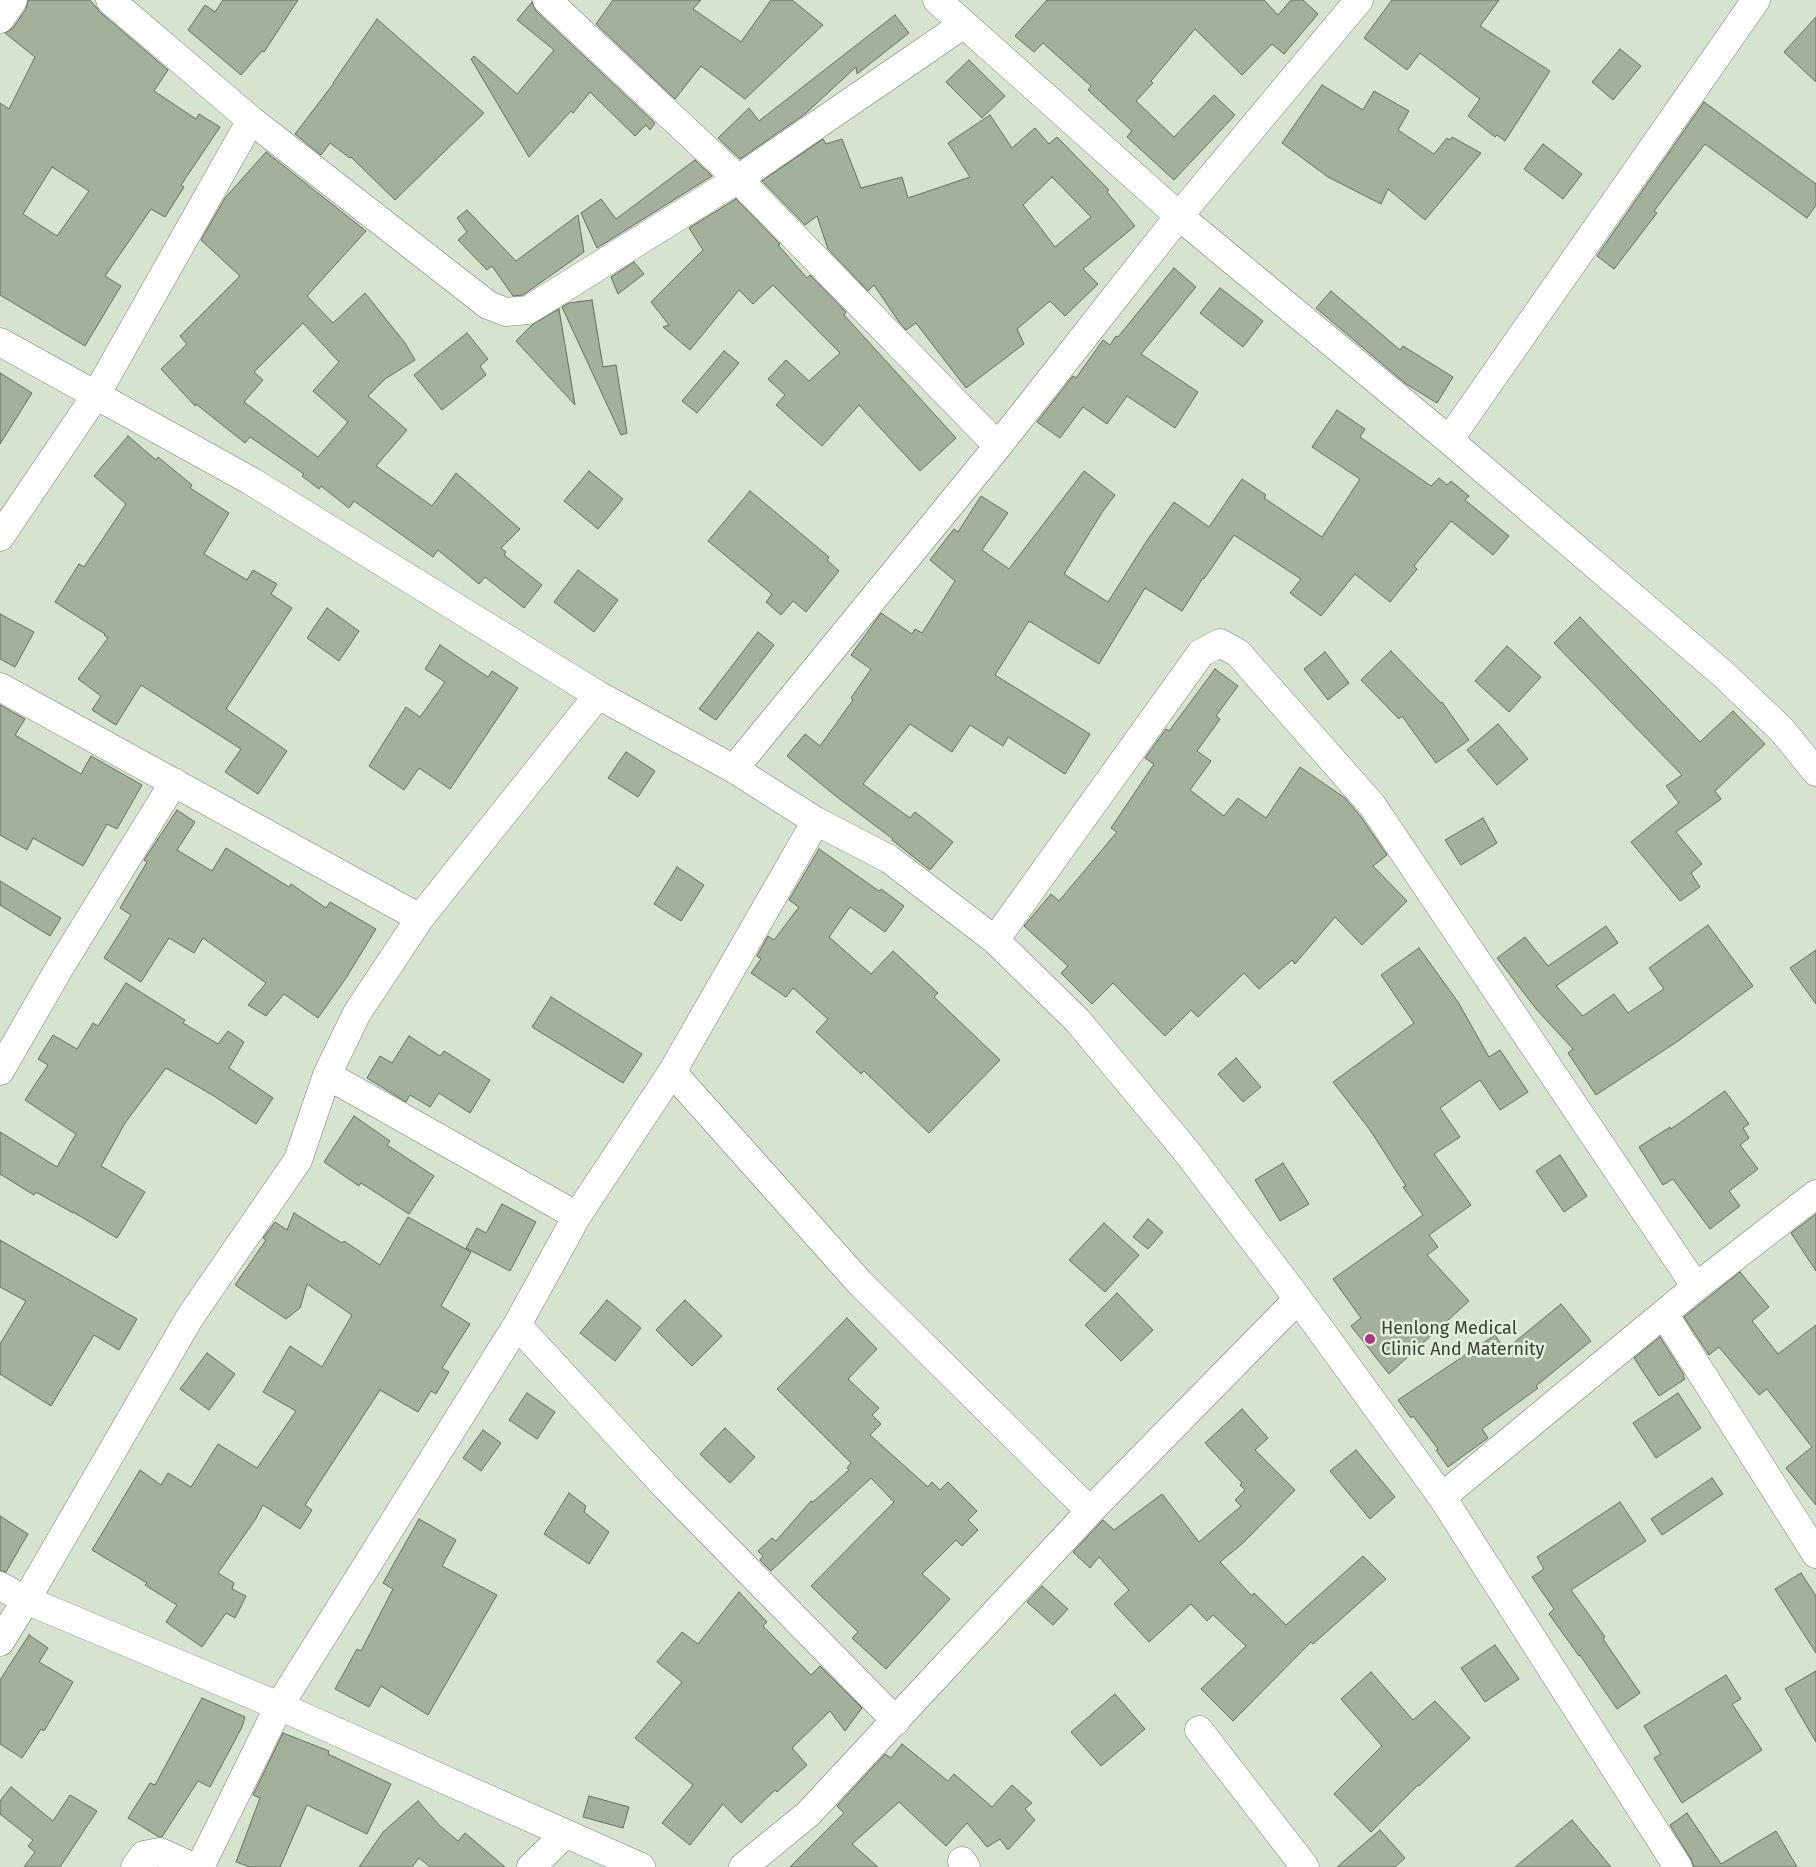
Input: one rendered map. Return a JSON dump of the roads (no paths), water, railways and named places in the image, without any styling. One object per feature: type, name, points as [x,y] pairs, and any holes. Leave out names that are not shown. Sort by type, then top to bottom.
[{"type":"street","points":[[0,19],[13,0]]},
{"type":"street","points":[[110,0],[251,120],[488,305],[506,312],[528,310],[738,179],[964,24]]},
{"type":"street","points":[[547,0],[738,179],[998,446]]},
{"type":"street","points":[[936,0],[1179,216],[1449,440],[1723,674],[1782,730],[1816,772]]},
{"type":"street","points":[[734,769],[998,446],[1179,216],[1359,0]]},
{"type":"street","points":[[1449,440],[1756,0]]},
{"type":"street","points":[[0,537],[96,395],[251,120]]},
{"type":"street","points":[[0,342],[251,481],[598,695],[734,769],[816,821],[889,859],[995,940],[1077,1020],[1187,1152],[1298,1299],[1442,1497],[1678,1867]]},
{"type":"street","points":[[995,940],[1201,653],[1220,644],[1238,653],[1372,805],[1696,1287]]},
{"type":"street","points":[[0,687],[420,918]]},
{"type":"street","points":[[0,1642],[190,1318],[298,1160],[327,1076],[357,1013],[420,918],[598,695]]},
{"type":"street","points":[[0,1071],[60,967],[174,782]]},
{"type":"street","points":[[200,1867],[279,1706],[517,1325],[577,1216],[672,1072],[816,821]]},
{"type":"street","points":[[672,1072],[860,1283],[1090,1511]]},
{"type":"street","points":[[327,1076],[577,1216]]},
{"type":"street","points":[[1442,1497],[1696,1287],[1816,1194]]},
{"type":"street","points":[[743,1867],[808,1814],[1090,1511],[1298,1299]]},
{"type":"street","points":[[1664,1314],[1816,1554]]},
{"type":"street","points":[[517,1325],[666,1487],[896,1721]]},
{"type":"street","points":[[0,1586],[26,1600],[279,1706],[641,1867]]},
{"type":"street","points":[[1199,1730],[1305,1867]]},
{"type":"street","points":[[532,1867],[566,1834]]},
{"type":"street","points":[[135,1867],[144,1855],[160,1852],[193,1867]]},
{"type":"place","name":"Henlong Medical Clinic And Maternity","points":[[1370,1339]]}]
